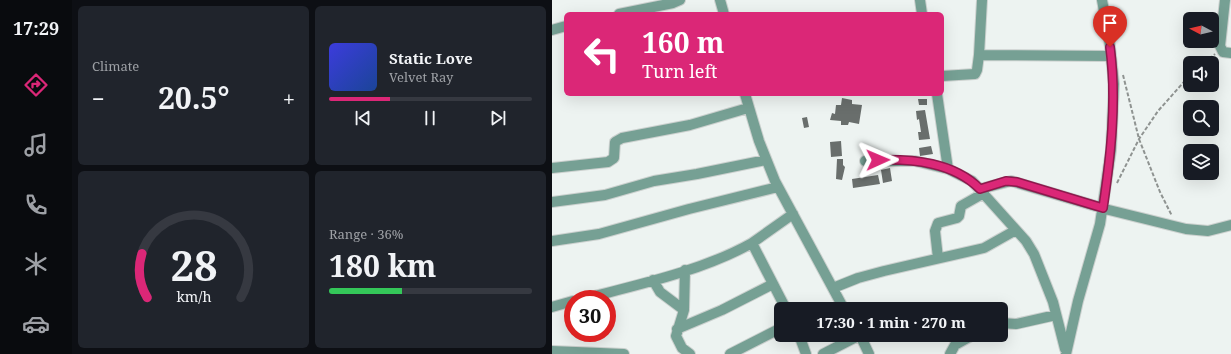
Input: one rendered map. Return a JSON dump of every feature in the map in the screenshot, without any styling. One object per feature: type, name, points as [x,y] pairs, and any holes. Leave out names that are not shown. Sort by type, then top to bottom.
[{"type":"street","points":[[628,12],[673,3],[680,0]]},
{"type":"street","points":[[720,0],[723,12]]},
{"type":"street","points":[[920,0],[922,12]]},
{"type":"street","points":[[922,12],[927,0]]},
{"type":"street","points":[[944,76],[975,74],[982,0]]},
{"type":"street","points":[[1066,352],[1103,208],[1113,124],[1114,84],[1102,0]]},
{"type":"street","points":[[1225,0],[1220,50],[1231,53]]},
{"type":"street","points":[[552,30],[564,27]]},
{"type":"street","points":[[978,55],[1111,56]]},
{"type":"street","points":[[745,96],[748,108],[766,160],[778,187],[840,302]]},
{"type":"street","points":[[937,96],[948,169]]},
{"type":"street","points":[[552,168],[608,162],[614,158],[615,142],[622,138],[690,125],[748,108]]},
{"type":"street","points":[[552,202],[606,195],[660,180],[766,160]]},
{"type":"street","points":[[865,160],[910,160],[948,169],[972,180],[1026,241],[1034,254],[1056,315],[1066,352]]},
{"type":"street","points":[[938,258],[935,231],[938,223],[957,218],[959,216],[961,206],[982,191],[1011,181],[1103,208],[1186,229],[1208,231],[1231,225]]},
{"type":"street","points":[[552,241],[599,234],[688,209],[778,187]]},
{"type":"street","points":[[616,290],[653,280],[728,256],[752,243],[792,214]]},
{"type":"street","points":[[833,288],[858,278],[984,248],[1016,230]]},
{"type":"street","points":[[752,243],[782,302]]},
{"type":"street","points":[[685,270],[684,310],[676,336],[680,344],[690,354]]},
{"type":"street","points":[[653,280],[660,292],[684,310]]},
{"type":"street","points":[[677,329],[722,310],[773,284]]},
{"type":"street","points":[[552,307],[564,304]]},
{"type":"street","points":[[1008,323],[1016,324],[1056,315]]},
{"type":"street","points":[[730,354],[774,332]]},
{"type":"street","points":[[823,354],[860,335],[869,354]]},
{"type":"street","points":[[802,342],[806,354]]},
{"type":"street","points":[[950,354],[955,345],[960,342]]},
{"type":"street","points":[[678,354],[680,344]]},
{"type":"street","points":[[552,351],[624,354]]},
{"type":"path","points":[[1213,56],[1220,50]]},
{"type":"path","points":[[1123,74],[1139,139],[1160,192],[1177,226]]},
{"type":"path","points":[[1116,185],[1139,139],[1158,111],[1183,83]]},
{"type":"building","points":[[842,98],[852,100],[852,104],[862,105],[859,124],[849,122],[848,125],[841,125],[841,121],[830,120],[832,113],[835,114],[836,105],[841,105]]},
{"type":"building","points":[[918,99],[927,99],[927,105],[919,105]]},
{"type":"building","points":[[925,110],[930,139],[919,140],[918,132],[921,132],[916,111]]},
{"type":"building","points":[[807,117],[809,127],[804,128],[802,118]]},
{"type":"building","points":[[841,141],[842,156],[831,157],[830,142]]},
{"type":"building","points":[[931,146],[933,154],[920,156],[919,148]]},
{"type":"building","points":[[837,159],[843,159],[843,165],[845,167],[842,180],[836,179]]},
{"type":"building","points":[[890,168],[892,181],[883,183],[881,170]]},
{"type":"building","points":[[878,175],[880,184],[853,188],[852,179]]},
{"type":"route","points":[[878,160],[910,160],[945,168],[972,180],[980,189],[1006,181],[1017,182],[1103,208],[1113,124],[1114,84],[1110,47]]}]
